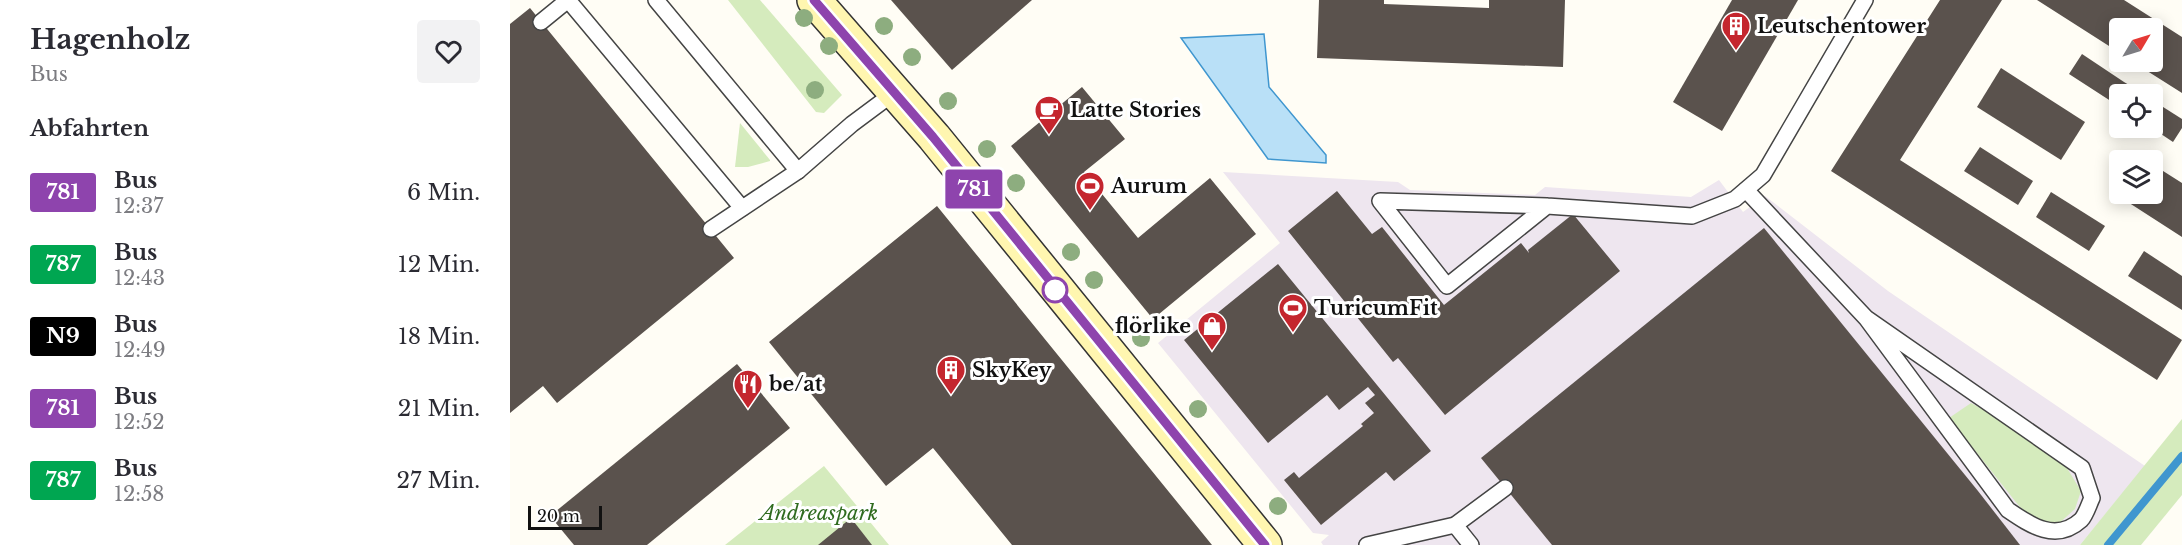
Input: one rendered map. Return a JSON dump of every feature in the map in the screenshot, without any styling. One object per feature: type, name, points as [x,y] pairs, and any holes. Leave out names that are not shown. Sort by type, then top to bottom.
[{"type":"street","points":[[814,0],[895,92],[1265,545]]},
{"type":"lane","points":[[541,22],[568,0],[742,208]]},
{"type":"lane","points":[[656,0],[798,171]]},
{"type":"lane","points":[[1548,206],[1447,286],[1380,201],[1548,206],[1692,216],[1735,199],[1763,175],[1865,0]]},
{"type":"lane","points":[[711,229],[798,171],[852,124],[895,92]]},
{"type":"lane","points":[[1746,190],[1866,318],[2008,510],[2034,528],[2060,531],[2082,519],[2092,498],[2082,468],[1866,318]]},
{"type":"lane","points":[[1367,545],[1455,525],[1505,488]]},
{"type":"lane","points":[[1455,525],[1471,545]]},
{"type":"shaded area","points":[[1223,172],[1398,182],[1410,190],[1535,195],[1545,187],[1691,197],[1719,180],[1743,212],[1765,196],[1888,291],[2145,466],[2080,545],[1323,545],[1321,542],[1329,535],[1313,533],[1158,343],[1280,243]]},
{"type":"green space","points":[[728,0],[760,0],[842,95],[824,113],[816,112]]},
{"type":"green space","points":[[740,123],[770,161],[748,167],[735,167]]},
{"type":"green space","points":[[1971,403],[1997,417],[2067,468],[2081,491],[2075,509],[2056,526],[2039,523],[2019,506],[1949,418]]},
{"type":"green space","points":[[2182,419],[2182,495],[2141,545],[2080,545]]},
{"type":"green space","name":"Andreaspark","points":[[824,466],[889,545],[725,545]]},
{"type":"water","points":[[1264,34],[1269,87],[1326,155],[1326,163],[1268,159],[1181,38]]},
{"type":"building","points":[[891,0],[1032,0],[952,70]]},
{"type":"building","points":[[1319,0],[1384,0],[1384,4],[1489,8],[1489,0],[1565,0],[1563,67],[1317,58]]},
{"type":"building","name":"Leutschentower","points":[[1732,0],[1798,0],[1722,131],[1673,102]]},
{"type":"building","points":[[1940,0],[2002,0],[1900,160],[2182,340],[2157,380],[1831,171]]},
{"type":"building","points":[[2037,0],[2124,0],[2152,18],[2109,18],[2109,46]]},
{"type":"building","points":[[530,8],[734,258],[557,403],[543,386],[510,413],[510,24]]},
{"type":"building","points":[[2163,25],[2182,37],[2182,93],[2149,72],[2163,72]]},
{"type":"building","points":[[2082,54],[2127,84],[2109,84],[2109,100],[2069,74]]},
{"type":"building","points":[[2001,68],[2085,122],[2061,160],[1977,107]]},
{"type":"building","points":[[1082,87],[1125,139],[1084,172],[1138,238],[1210,178],[1256,234],[1153,319],[1011,146]]},
{"type":"building","points":[[2163,107],[2182,119],[2182,128],[2173,142],[2163,135]]},
{"type":"building","points":[[1980,147],[2033,181],[2018,205],[1964,171]]},
{"type":"building","points":[[2163,171],[2182,183],[2182,237],[2131,204],[2163,204]]},
{"type":"building","points":[[1337,191],[1372,234],[1382,227],[1444,305],[1521,243],[1529,253],[1528,250],[1573,214],[1620,271],[1445,415],[1398,358],[1393,362],[1288,231]]},
{"type":"building","points":[[2051,192],[2105,226],[2089,251],[2036,217]]},
{"type":"building","name":"SkyKey","points":[[937,206],[1212,545],[1012,545],[933,448],[886,486],[769,342]]},
{"type":"building","points":[[1764,228],[2020,545],[1552,545],[1481,458]]},
{"type":"building","points":[[2144,251],[2182,276],[2182,310],[2128,276]]},
{"type":"building","points":[[1278,264],[1431,451],[1394,481],[1386,472],[1321,525],[1284,480],[1294,472],[1299,478],[1363,426],[1361,424],[1374,413],[1365,403],[1375,395],[1368,387],[1339,410],[1327,395],[1268,443],[1184,340]]},
{"type":"building","points":[[737,364],[790,428],[647,545],[574,545],[550,516]]},
{"type":"building","points":[[851,518],[872,545],[818,545]]},
{"type":"waterway","points":[[2108,545],[2182,456]]},
{"type":"bus line","name":"781","points":[[814,0],[933,137],[1265,545]]},
{"type":"place","name":"Leutschentower","points":[[1736,52]]},
{"type":"place","name":"Latte Stories","points":[[1049,136]]},
{"type":"place","name":"Aurum","points":[[1090,212]]},
{"type":"place","name":"TuricumFit","points":[[1293,334]]},
{"type":"place","name":"flörlike","points":[[1212,352]]},
{"type":"place","name":"SkyKey","points":[[951,396]]},
{"type":"place","name":"be/at","points":[[748,410]]}]
